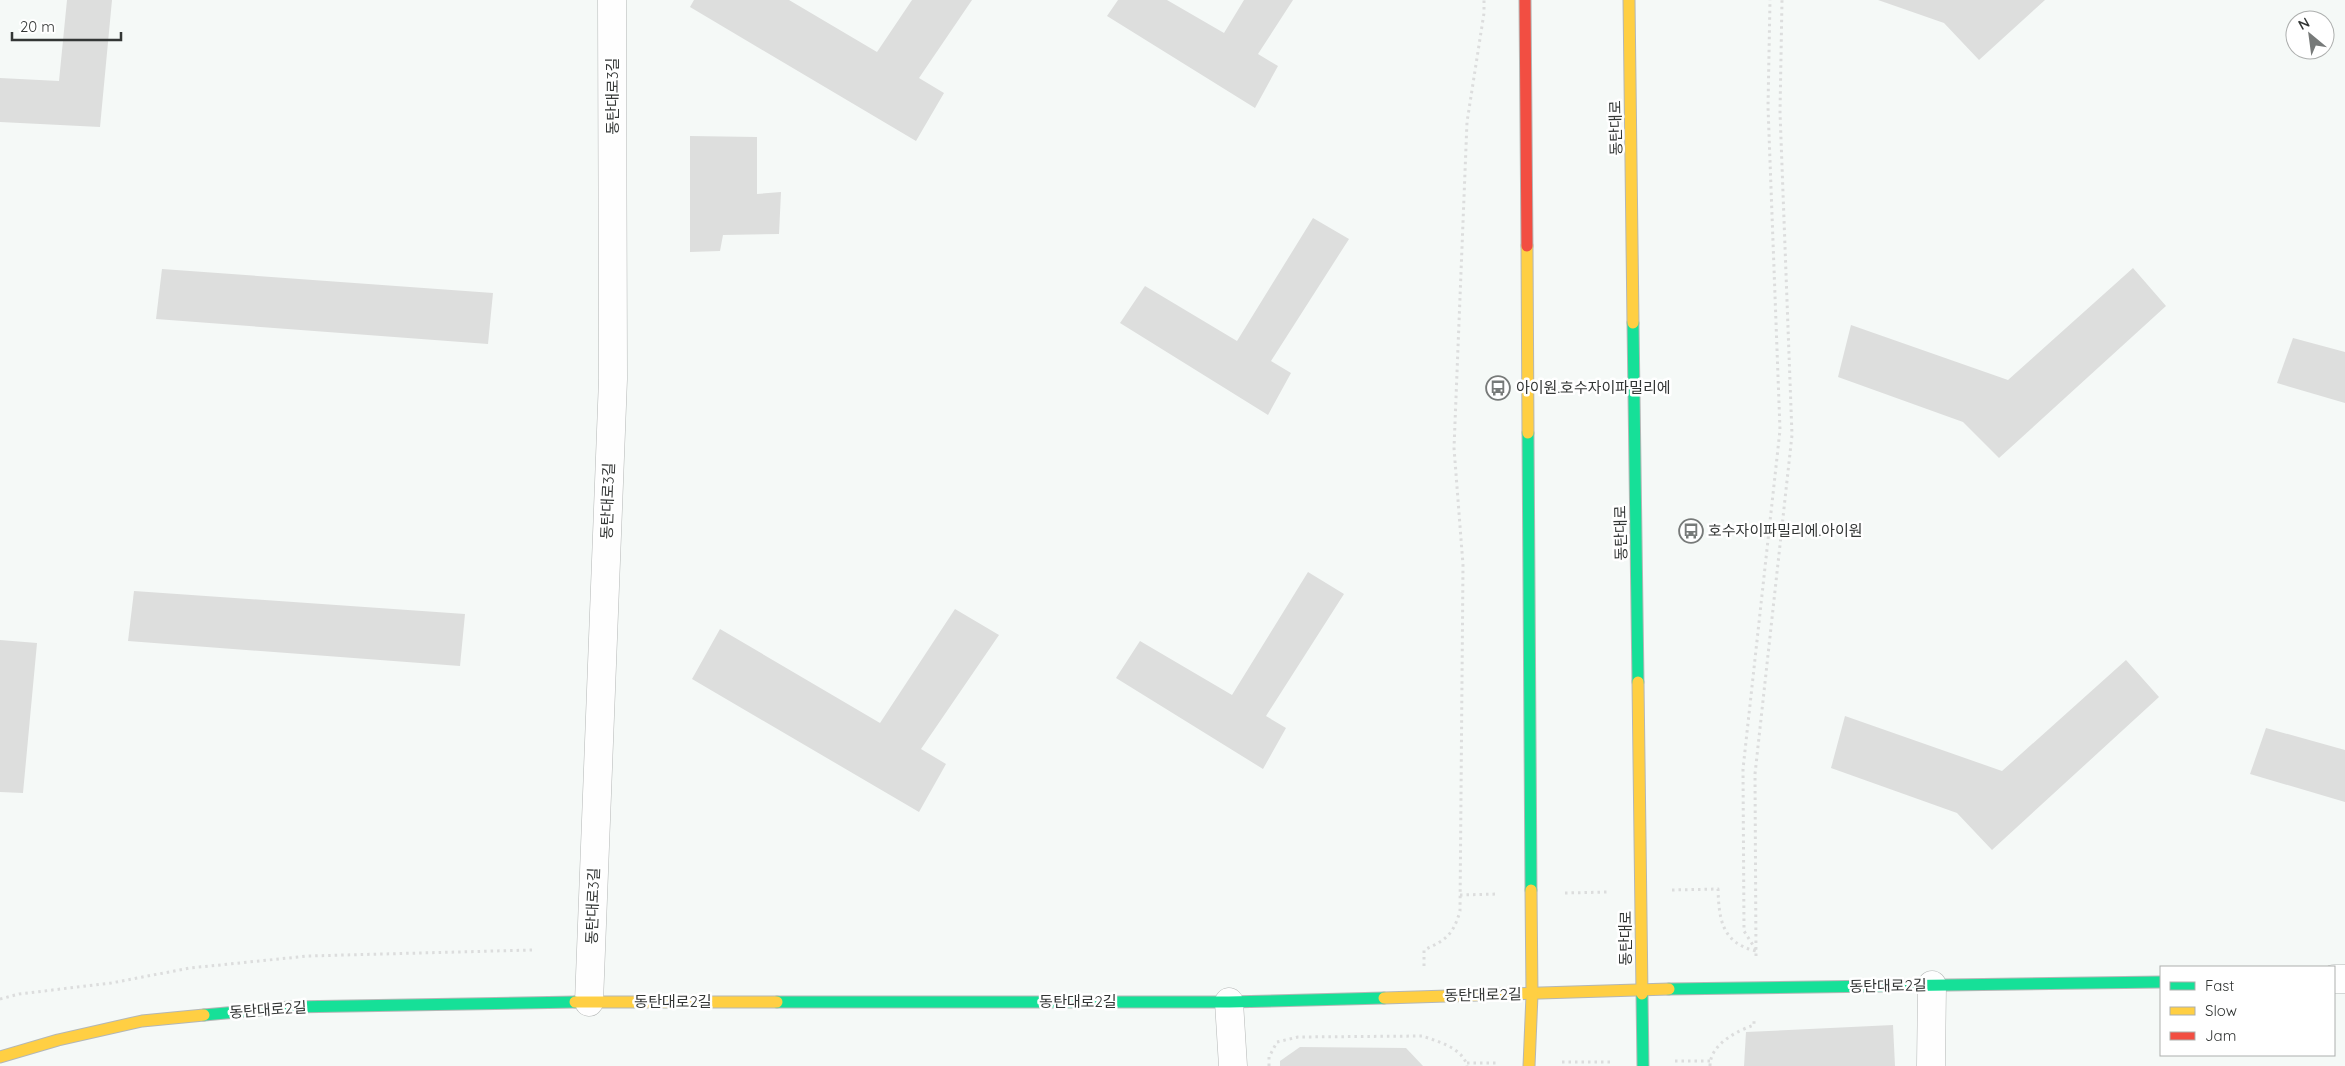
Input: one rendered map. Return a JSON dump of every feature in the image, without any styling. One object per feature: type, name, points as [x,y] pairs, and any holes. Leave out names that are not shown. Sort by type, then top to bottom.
[{"type":"street","name":"동탄대로3길","points":[[589,1002],[613,380],[612,0]]},
{"type":"street","points":[[1525,0],[1529,893],[1532,995],[1529,1064]]},
{"type":"street","name":"동탄대로","points":[[1630,0],[1643,1064]]},
{"type":"street","name":"동탄대로2길","points":[[0,1057],[58,1040],[142,1021],[290,1007],[589,1002],[1229,1002],[1532,995],[1642,989],[2160,982]]},
{"type":"street","points":[[1931,1066],[1932,985]]},
{"type":"street","points":[[1229,1002],[1233,1066]]},
{"type":"path","points":[[1424,950],[1442,942],[1455,928],[1460,911],[1463,565],[1454,448],[1467,122],[1484,12],[1484,0]]},
{"type":"path","points":[[1756,951],[1744,931],[1743,769],[1780,430],[1768,107],[1770,0]]},
{"type":"path","points":[[1756,951],[1755,774],[1792,435],[1780,112],[1782,0]]},
{"type":"path","points":[[1460,895],[1718,889],[1718,907],[1730,940],[1744,948],[1756,951]]},
{"type":"path","points":[[0,999],[19,994],[111,983],[190,968],[298,957],[532,950]]},
{"type":"path","points":[[1710,1066],[1710,1061],[1720,1044],[1740,1030],[1754,1025]]},
{"type":"path","points":[[1269,1066],[1269,1057],[1277,1042],[1298,1037],[1422,1036],[1440,1042],[1456,1051],[1467,1065],[1643,1064],[1710,1061]]},
{"type":"building","points":[[67,0],[112,0],[100,127],[0,122],[0,78],[59,81]]},
{"type":"building","points":[[694,0],[789,0],[877,52],[912,0],[972,0],[919,78],[944,93],[916,141],[690,7]]},
{"type":"building","points":[[1118,0],[1167,0],[1224,33],[1244,0],[1293,0],[1258,54],[1278,66],[1255,108],[1107,16]]},
{"type":"building","points":[[1878,0],[2045,0],[1979,60],[1944,23]]},
{"type":"building","points":[[690,136],[757,137],[757,194],[781,192],[779,234],[723,235],[720,251],[690,252]]},
{"type":"building","points":[[1313,218],[1349,239],[1271,361],[1291,373],[1268,415],[1120,323],[1145,286],[1237,341]]},
{"type":"building","points":[[2133,268],[2166,306],[1999,458],[1963,422],[1838,377],[1851,325],[2008,380]]},
{"type":"building","points":[[162,269],[493,293],[488,344],[156,319]]},
{"type":"building","points":[[2293,338],[2345,352],[2345,403],[2277,383]]},
{"type":"building","points":[[1308,572],[1344,594],[1266,716],[1286,728],[1263,769],[1116,678],[1140,641],[1232,695]]},
{"type":"building","points":[[134,591],[465,614],[460,666],[128,641]]},
{"type":"building","points":[[955,609],[999,635],[921,749],[946,764],[919,812],[692,679],[720,629],[880,723]]},
{"type":"building","points":[[0,640],[37,643],[23,793],[0,792]]},
{"type":"building","points":[[2126,660],[2159,697],[1992,850],[1957,813],[1831,768],[1845,716],[2002,771]]},
{"type":"building","points":[[2266,728],[2345,750],[2345,802],[2250,774]]},
{"type":"building","points":[[1893,1025],[1895,1066],[1744,1066],[1746,1032]]},
{"type":"building","points":[[1300,1047],[1406,1048],[1423,1066],[1280,1066],[1280,1061]]},
{"type":"traffic: fast","points":[[1633,323],[1638,682]]},
{"type":"traffic: fast","points":[[1528,433],[1531,890]]},
{"type":"traffic: fast","points":[[1669,989],[2160,982]]},
{"type":"traffic: fast","points":[[1642,994],[1643,1066]]},
{"type":"traffic: fast","points":[[777,1002],[1229,1002],[1384,998]]},
{"type":"traffic: fast","points":[[204,1015],[290,1007],[575,1002]]},
{"type":"traffic: slow","points":[[1629,0],[1633,323]]},
{"type":"traffic: slow","points":[[1527,246],[1528,433]]},
{"type":"traffic: slow","points":[[1638,682],[1642,994]]},
{"type":"traffic: slow","points":[[1529,1066],[1532,995],[1531,890]]},
{"type":"traffic: slow","points":[[1384,998],[1669,989]]},
{"type":"traffic: slow","points":[[575,1002],[777,1002]]},
{"type":"traffic: slow","points":[[0,1057],[58,1040],[142,1021],[204,1015]]},
{"type":"traffic: jam","points":[[1525,0],[1527,246]]},
{"type":"place","name":"아이원.호수자이파밀리에","points":[[1498,388]]},
{"type":"place","name":"호수자이파밀리에.아이원","points":[[1691,531]]}]
